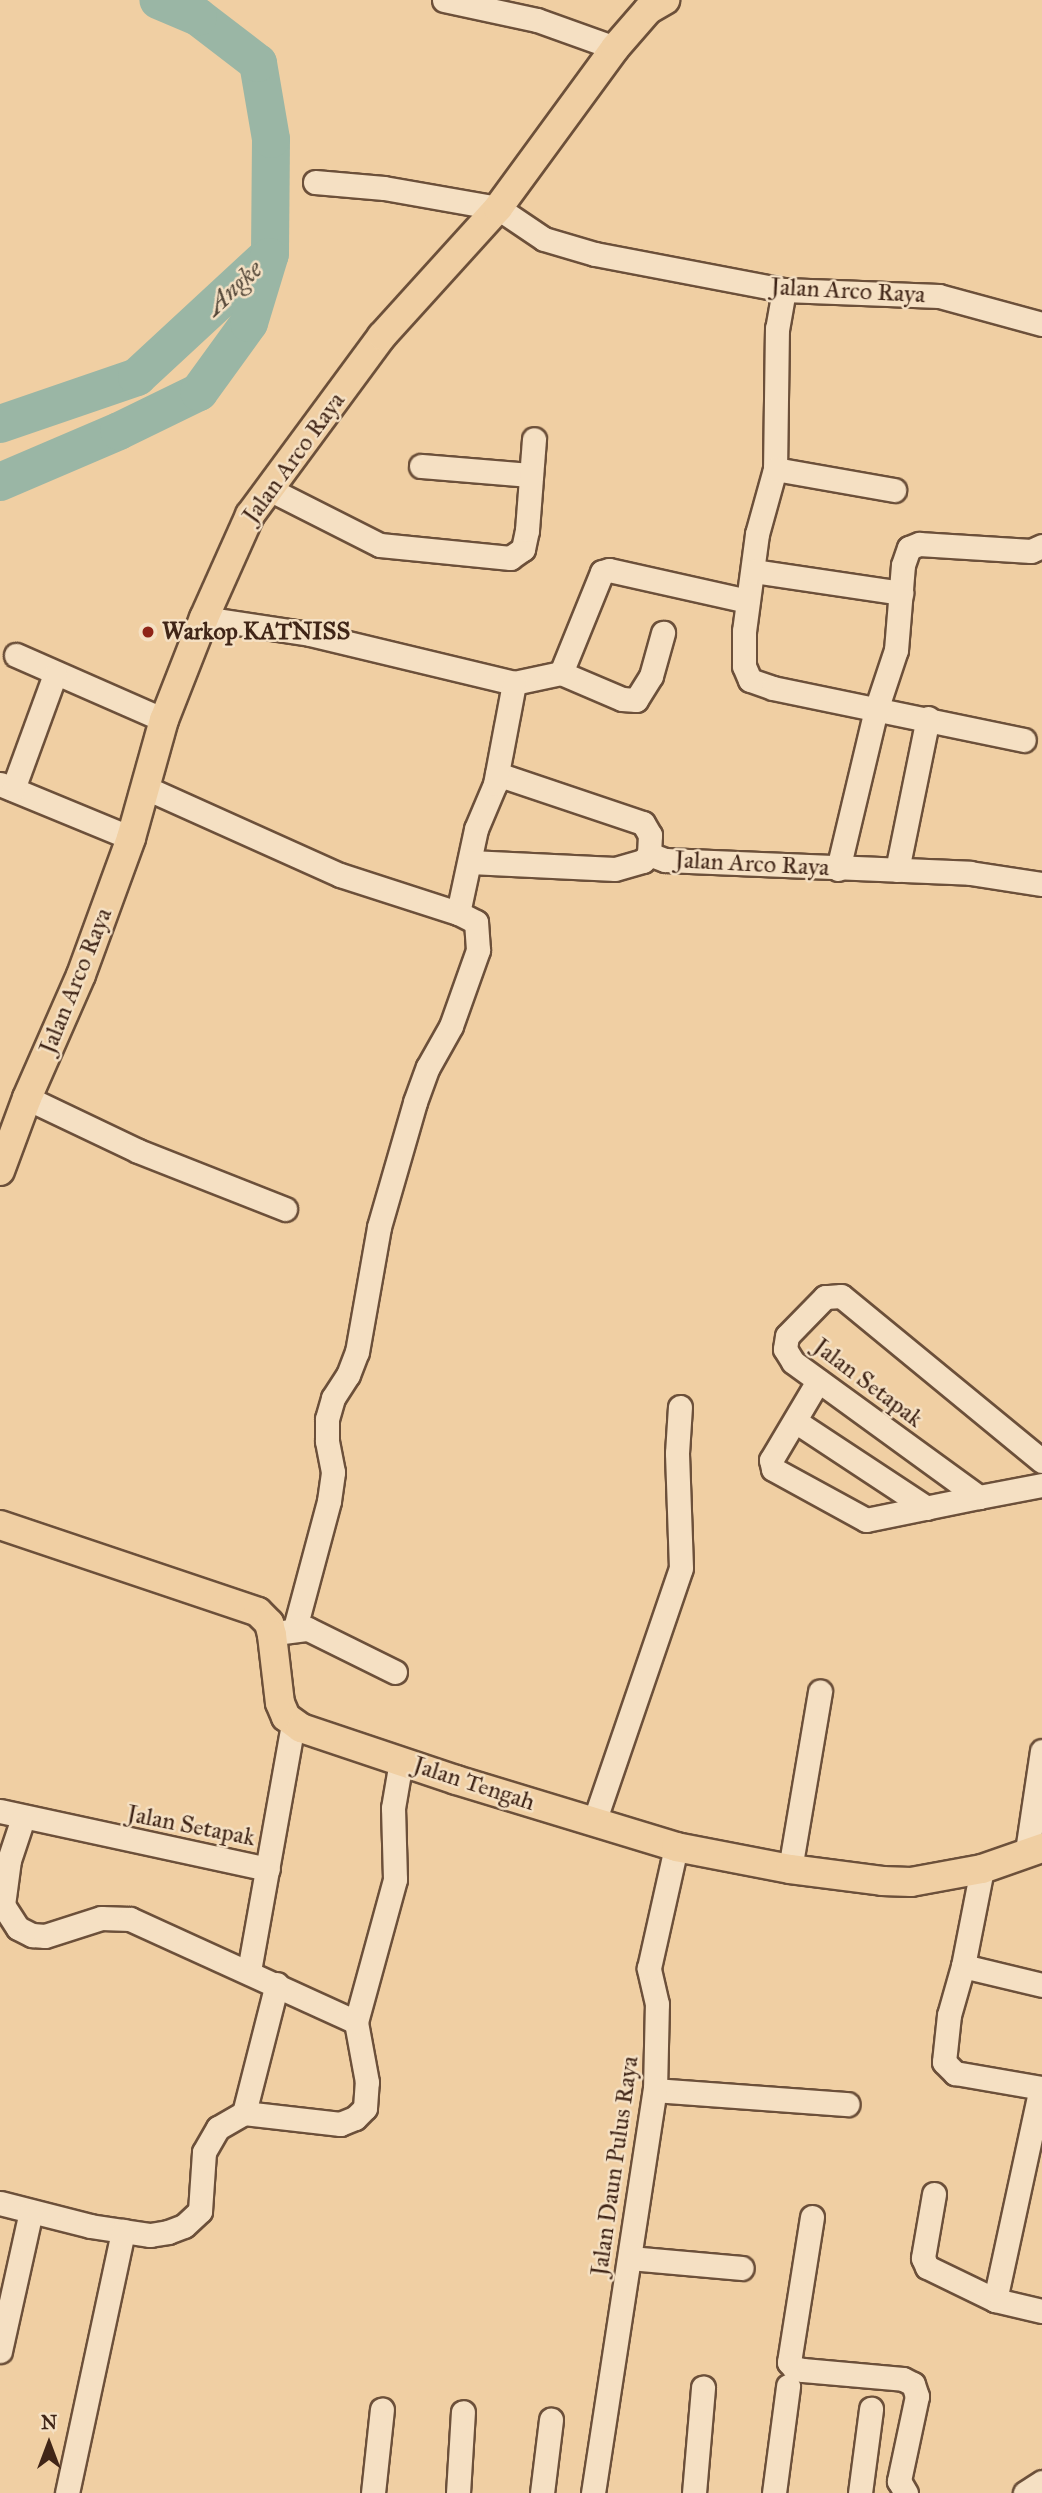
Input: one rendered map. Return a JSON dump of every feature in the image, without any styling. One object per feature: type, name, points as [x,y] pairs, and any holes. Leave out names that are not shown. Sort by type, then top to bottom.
[{"type":"main road","name":"Jalan Arco Raya","points":[[0,1171],[27,1098],[81,975],[131,838],[164,720],[204,618],[250,515],[382,336],[498,208],[615,48],[654,3]]},
{"type":"main road","points":[[0,1525],[258,1612],[284,1632],[280,1703],[286,1717],[293,1723]]},
{"type":"main road","name":"Jalan Tengah","points":[[293,1723],[401,1761],[676,1847],[790,1869],[882,1881],[911,1882],[982,1868],[1035,1850]]},
{"type":"street","points":[[444,0],[537,20],[615,48]]},
{"type":"street","points":[[315,182],[384,188],[498,208]]},
{"type":"street","name":"Jalan Arco Raya","points":[[498,208],[544,239],[565,247],[784,290],[939,296],[1042,324]]},
{"type":"street","points":[[784,290],[777,328],[775,469],[757,534],[743,648],[750,680],[876,710],[928,718],[1024,740]]},
{"type":"street","points":[[269,489],[380,545],[510,558],[523,549],[534,439]]},
{"type":"street","points":[[421,466],[531,475]]},
{"type":"street","points":[[775,469],[894,490]]},
{"type":"street","points":[[838,869],[876,710],[896,650],[905,556],[909,548],[919,544],[1031,551],[1042,546]]},
{"type":"street","points":[[561,673],[602,572],[609,570],[748,601]]},
{"type":"street","points":[[754,571],[901,593]]},
{"type":"street","points":[[204,618],[310,634],[514,683],[561,673],[622,699],[636,700],[651,676],[663,633]]},
{"type":"street","points":[[16,655],[164,720]]},
{"type":"street","points":[[55,674],[7,787],[131,838]]},
{"type":"street","points":[[458,913],[481,814],[497,774],[514,683]]},
{"type":"street","points":[[897,870],[928,718]]},
{"type":"street","name":"Jalan Arco Raya","points":[[497,774],[643,823],[650,835],[649,854],[665,860],[970,873],[1042,884]]},
{"type":"street","points":[[144,787],[340,875],[458,913],[476,922],[478,950],[451,1026],[428,1067],[415,1102],[379,1227],[357,1352],[348,1375],[333,1398],[327,1419],[327,1441],[333,1472],[328,1501],[284,1632],[308,1629],[322,1634],[395,1672]]},
{"type":"street","points":[[470,862],[615,869],[643,861],[649,854]]},
{"type":"street","points":[[27,1098],[138,1151],[285,1209]]},
{"type":"street","name":"Jalan Setapak","points":[[979,1497],[793,1362],[785,1349],[787,1336],[825,1297],[841,1296],[1042,1461]]},
{"type":"street","points":[[818,1381],[771,1460],[773,1469],[866,1520],[1042,1485]]},
{"type":"street","points":[[594,1822],[681,1568],[677,1453],[680,1407]]},
{"type":"street","points":[[795,1421],[927,1508]]},
{"type":"street","points":[[790,1869],[820,1692]]},
{"type":"street","name":"Jalan Setapak","points":[[0,1811],[268,1868],[293,1723]]},
{"type":"street","points":[[1035,1850],[1042,1751]]},
{"type":"street","points":[[0,2203],[123,2231],[150,2235],[168,2232],[184,2226],[200,2211],[204,2152],[218,2128],[244,2113],[340,2124],[355,2118],[365,2108],[367,2081],[356,2022],[395,1879],[393,1808],[401,1761]]},
{"type":"street","points":[[23,1818],[9,1860],[3,1905],[18,1928],[32,1935],[45,1936],[101,1918],[130,1919],[356,2022]]},
{"type":"street","name":"Jalan Daun Pulus Raya","points":[[593,2493],[655,2090],[657,2004],[649,1968],[676,1847]]},
{"type":"street","points":[[248,1971],[268,1868]]},
{"type":"street","points":[[982,1868],[963,1966],[949,2015],[944,2062],[955,2073],[1041,2088],[995,2300]]},
{"type":"street","points":[[963,1966],[1042,1985]]},
{"type":"street","points":[[244,2113],[277,1984]]},
{"type":"street","points":[[655,2090],[847,2104]]},
{"type":"street","points":[[934,2194],[923,2258],[927,2267],[995,2300],[1042,2311]]},
{"type":"street","points":[[0,2351],[31,2211]]},
{"type":"street","points":[[812,2217],[789,2362],[794,2368],[803,2370],[903,2379],[914,2384],[917,2396],[899,2481],[906,2493]]},
{"type":"street","points":[[67,2493],[123,2231]]},
{"type":"street","points":[[630,2258],[742,2268]]},
{"type":"street","points":[[774,2493],[788,2386]]},
{"type":"street","points":[[694,2493],[703,2387]]},
{"type":"street","points":[[373,2493],[382,2409]]},
{"type":"street","points":[[860,2493],[871,2409]]},
{"type":"street","points":[[458,2493],[463,2412]]},
{"type":"street","points":[[542,2493],[551,2420]]},
{"type":"street","points":[[1025,2493],[1042,2482]]},
{"type":"waterway","name":"Angke","points":[[0,424],[137,377],[270,254],[271,139],[258,63],[198,17],[158,0]]},
{"type":"waterway","points":[[0,482],[119,431],[199,392],[249,323],[269,257]]},
{"type":"place","name":"Warkop KATNISS","points":[[148,632]]}]
